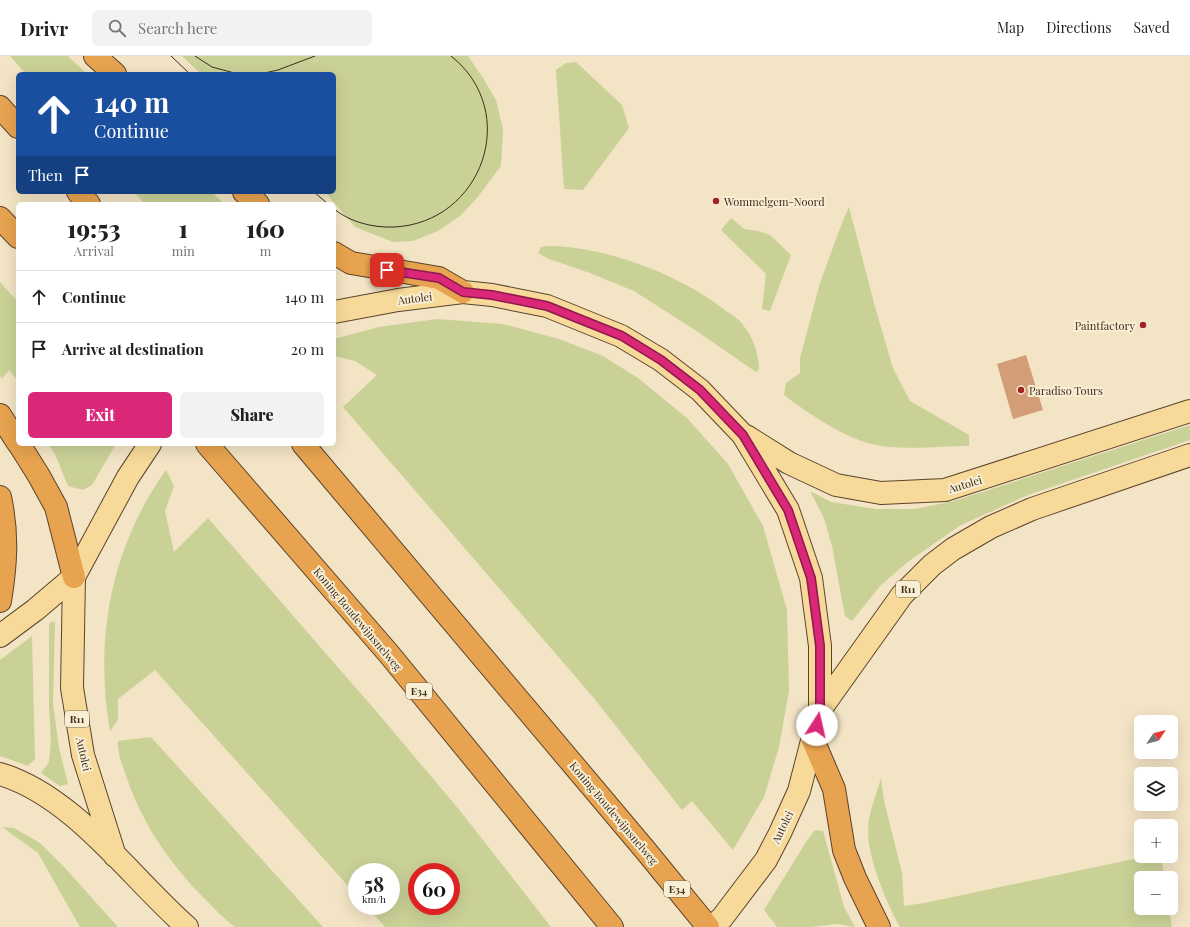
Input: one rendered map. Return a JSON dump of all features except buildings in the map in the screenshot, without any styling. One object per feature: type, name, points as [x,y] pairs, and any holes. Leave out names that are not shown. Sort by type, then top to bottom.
[{"type":"highway","points":[[95,56],[113,72]]},
{"type":"highway","points":[[0,107],[16,125]]},
{"type":"highway","points":[[80,194],[87,202]]},
{"type":"highway","points":[[246,194],[256,202]]},
{"type":"highway","points":[[0,218],[16,235]]},
{"type":"highway","points":[[336,254],[351,263],[439,278],[463,292]]},
{"type":"highway","points":[[0,415],[16,440]]},
{"type":"highway","points":[[20,446],[40,476],[56,507],[74,577]]},
{"type":"highway","name":"Koning Boudewijnsnelweg","points":[[209,446],[388,654],[612,927]]},
{"type":"highway","name":"Koning Boudewijnsnelweg","points":[[305,446],[646,851],[708,927]]},
{"type":"highway","points":[[0,497],[5,520],[6,550],[5,570],[0,601]]},
{"type":"highway","points":[[813,740],[834,789],[844,850],[854,878],[879,927]]},
{"type":"main road","name":"Autolei","points":[[336,312],[398,300],[463,292],[492,295],[547,306],[622,336],[661,360],[700,390],[743,435],[788,510],[811,578],[820,646],[820,710],[799,791],[780,833],[766,860],[722,918],[712,927]]},
{"type":"main road","name":"Autolei","points":[[743,435],[789,463],[836,485],[881,493],[945,490],[1190,411]]},
{"type":"main road","name":"Autolei","points":[[0,636],[35,610],[74,577],[128,477],[149,446]]},
{"type":"main road","name":"Autolei","points":[[820,710],[902,595],[932,565],[953,549],[991,527],[1032,509],[1190,455]]},
{"type":"main road","name":"Autolei","points":[[74,577],[72,688],[83,755],[115,856]]},
{"type":"main road","name":"Autolei","points":[[0,774],[28,786],[54,802],[82,824],[187,927]]},
{"type":"green space","points":[[10,56],[68,56],[85,72],[24,72]]},
{"type":"green space","points":[[182,56],[468,56],[496,100],[503,130],[501,166],[477,198],[460,216],[438,231],[413,241],[393,242],[355,227],[336,205],[336,202],[334,202],[327,194],[336,194],[336,72],[199,72]]},
{"type":"green space","points":[[576,62],[622,105],[629,128],[583,190],[564,189],[556,70],[566,63]]},
{"type":"green space","points":[[136,194],[214,194],[222,202],[143,202]]},
{"type":"green space","points":[[849,207],[875,307],[893,368],[910,401],[969,435],[969,446],[907,448],[871,444],[848,436],[837,430],[784,395],[786,383],[800,373],[800,358],[820,283]]},
{"type":"green space","points":[[731,218],[744,229],[770,235],[791,255],[770,311],[762,309],[766,274],[721,230]]},
{"type":"green space","points":[[541,247],[571,247],[618,257],[642,265],[688,286],[735,317],[747,330],[755,346],[759,369],[756,372],[695,330],[634,291],[590,273],[549,259],[538,253]]},
{"type":"green space","points":[[0,282],[16,300],[16,379],[9,370],[2,379],[0,376]]},
{"type":"green space","points":[[437,319],[503,324],[559,339],[603,356],[638,378],[687,418],[728,464],[763,526],[787,610],[789,691],[779,747],[764,797],[733,850],[692,801],[682,810],[593,697],[343,407],[377,375],[355,361],[336,356],[336,338],[379,327]]},
{"type":"green space","points":[[1190,425],[1190,440],[1028,495],[961,525],[909,561],[881,585],[852,621],[845,616],[832,546],[824,518],[810,491],[831,502],[876,509],[915,509],[954,501]]},
{"type":"green space","points":[[49,446],[115,446],[92,485],[83,490],[68,486],[55,454]]},
{"type":"green space","points":[[166,470],[174,486],[165,511],[174,552],[208,518],[382,718],[461,812],[551,927],[385,927],[374,915],[400,915],[400,863],[348,863],[348,886],[155,670],[118,699],[118,720],[110,731],[104,662],[106,628],[111,595],[120,562],[132,530],[147,500]]},
{"type":"green space","points":[[51,622],[55,622],[53,704],[59,748],[68,784],[60,786],[41,773],[49,762],[51,742],[49,706],[49,624]]},
{"type":"green space","points":[[32,636],[35,759],[28,766],[0,756],[0,660]]},
{"type":"green space","points":[[151,737],[323,927],[235,927],[192,886],[168,856],[147,824],[131,789],[120,756],[118,741]]},
{"type":"green space","points":[[881,778],[884,801],[902,873],[904,906],[1134,859],[1134,863],[1162,863],[1163,871],[1134,871],[1134,915],[1170,915],[1172,927],[900,927],[879,881],[871,855],[868,825]]},
{"type":"green space","points":[[2,827],[14,828],[40,843],[66,869],[118,927],[80,927],[38,853]]},
{"type":"green space","points":[[815,830],[823,831],[844,907],[855,927],[837,924],[811,927],[777,927],[764,910]]},
{"type":"tram line","points":[[171,56],[188,72]]},
{"type":"tram line","points":[[195,56],[212,67],[231,72]]},
{"type":"tram line","points":[[269,72],[315,56]]},
{"type":"tram line","points":[[336,211],[354,221],[370,225],[394,227],[425,221],[450,206],[469,186],[482,161],[487,134],[484,106],[473,79],[451,56]]},
{"type":"tram line","points":[[316,194],[326,202]]},
{"type":"place","name":"Wommelgem-Noord","points":[[716,201]]},
{"type":"place","name":"Paintfactory","points":[[1143,325]]},
{"type":"place","name":"Paradiso Tours","points":[[1021,390]]},
{"type":"route","points":[[387,270],[439,278],[463,292],[492,295],[547,306],[622,336],[661,360],[700,390],[743,435],[788,510],[811,578],[820,646],[820,710],[817,725]]}]
